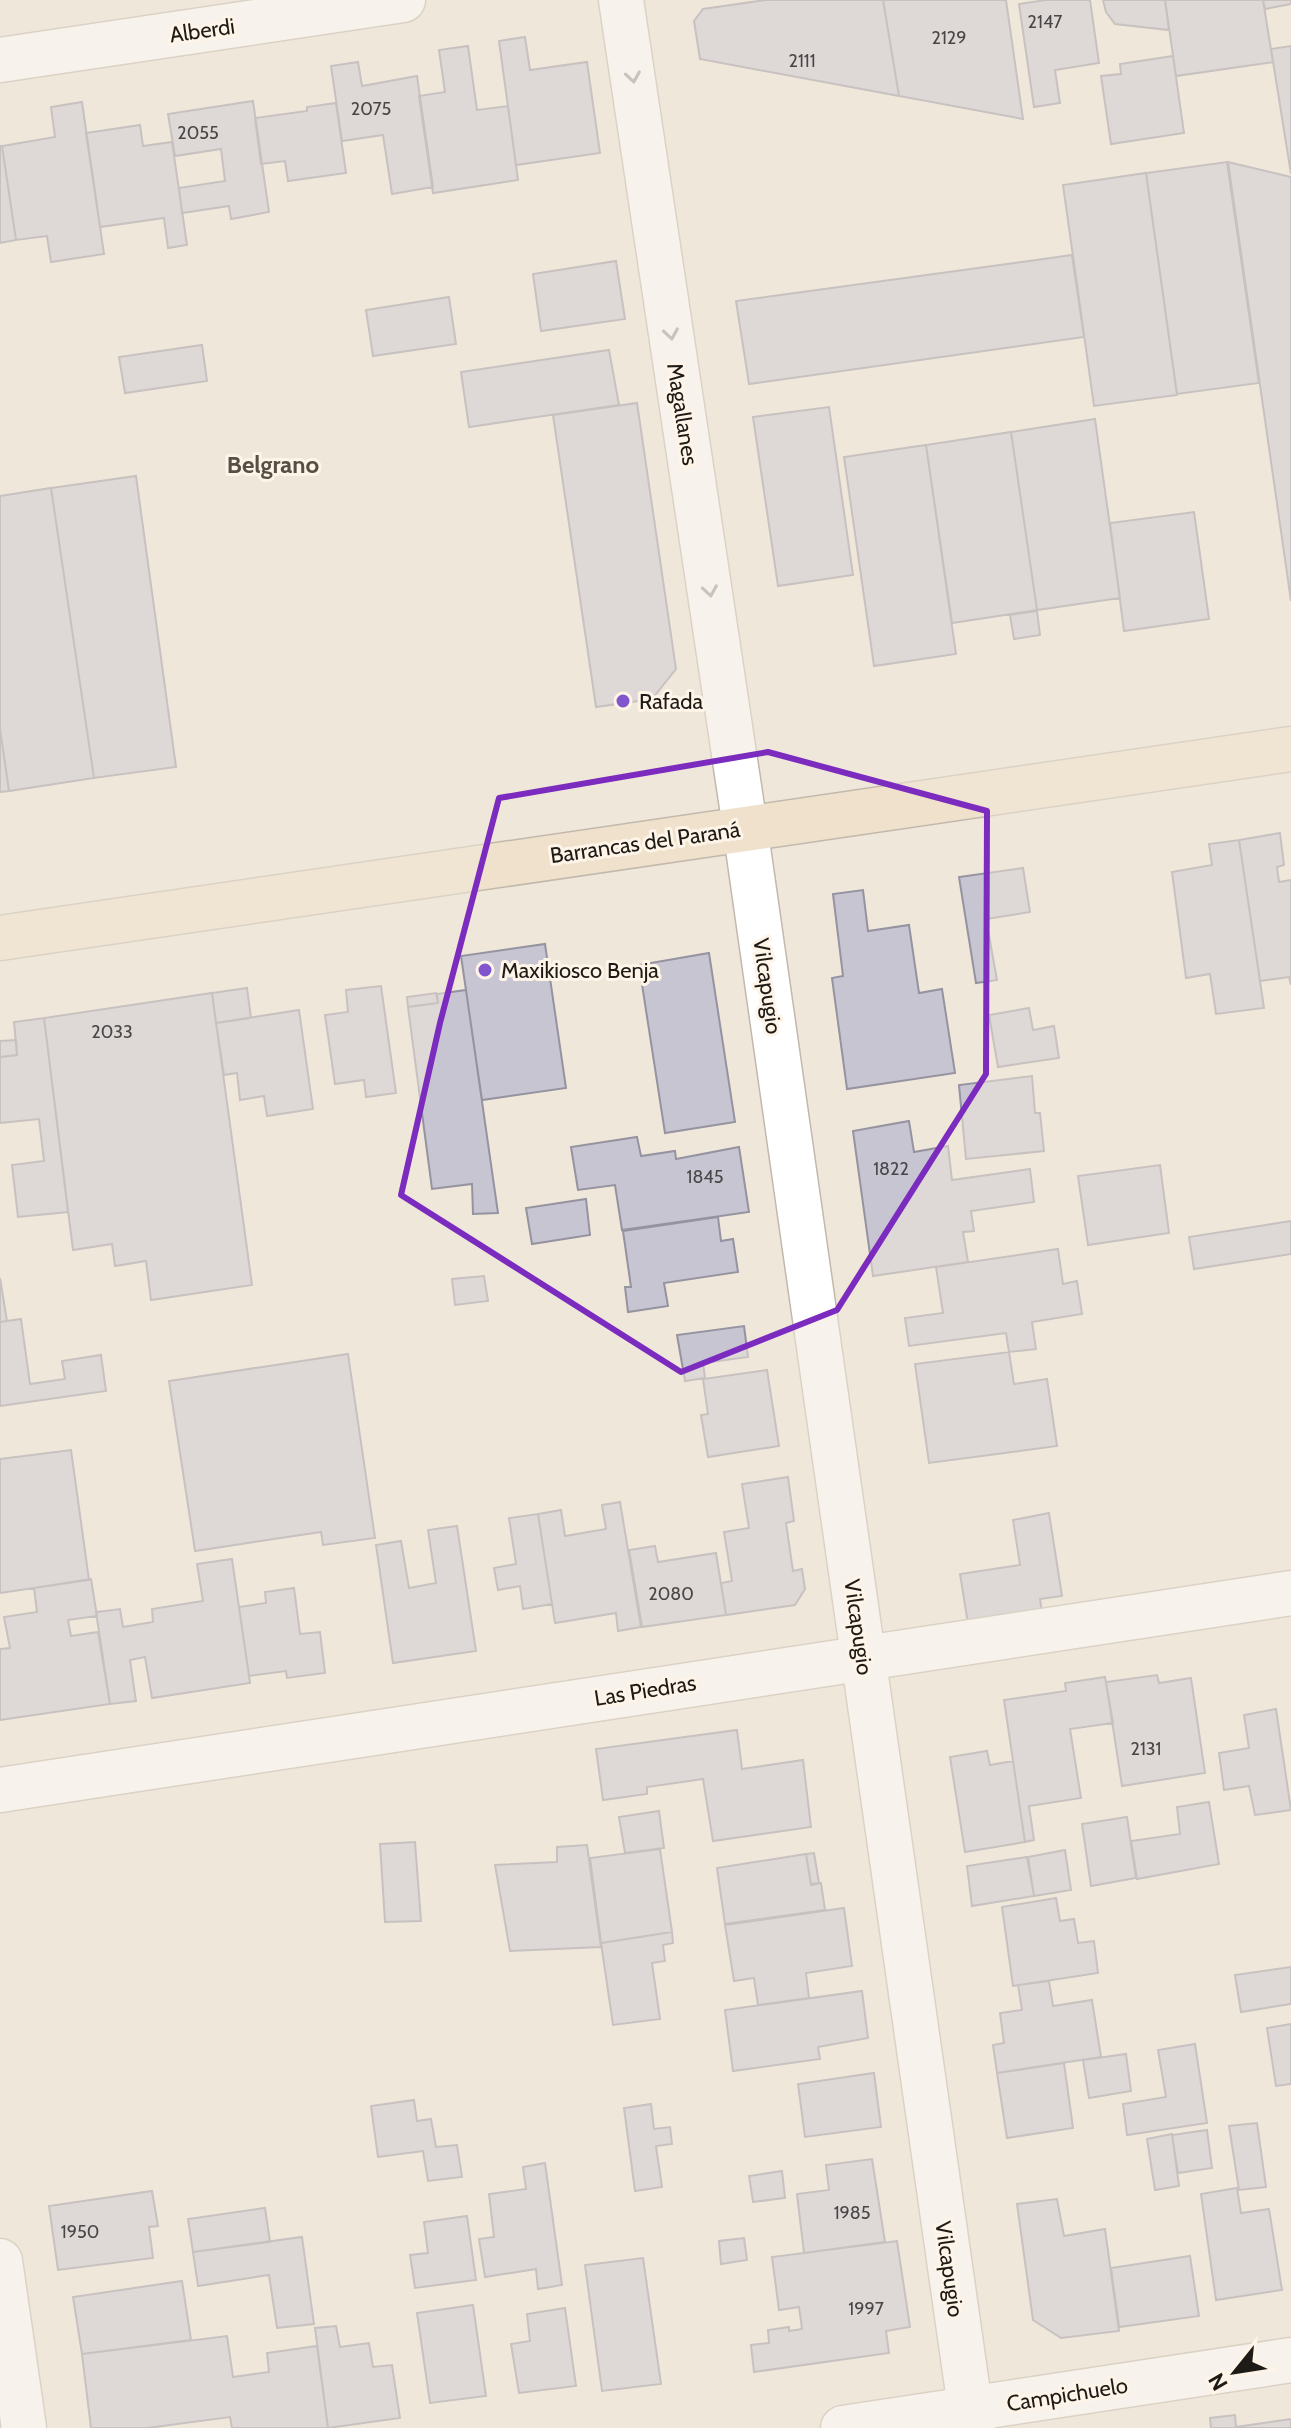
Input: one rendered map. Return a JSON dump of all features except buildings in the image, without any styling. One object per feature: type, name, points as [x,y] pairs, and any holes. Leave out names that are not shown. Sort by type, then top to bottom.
[{"type":"main road","name":"Barrancas del Paraná","points":[[0,938],[1291,749]]},
{"type":"street","name":"Alberdi","points":[[0,60],[403,0]]},
{"type":"street","name":"Magallanes","points":[[621,0],[745,827]]},
{"type":"street","name":"Vilcapugio","points":[[745,827],[971,2418]]},
{"type":"street","name":"Las Piedras","points":[[0,1790],[1291,1593]]},
{"type":"street","points":[[0,2261],[24,2428]]},
{"type":"street","name":"Campichuelo","points":[[843,2428],[971,2418],[1291,2360]]},
{"type":"highlighted area","points":[[768,752],[987,811],[986,1074],[837,1310],[681,1372],[401,1195],[440,1023],[499,798]]},
{"type":"place","name":"Rafada","points":[[623,701]]},
{"type":"place","name":"Maxikiosco Benja","points":[[485,970]]},
{"type":"district","name":"Belgrano","points":[[273,465]]}]
